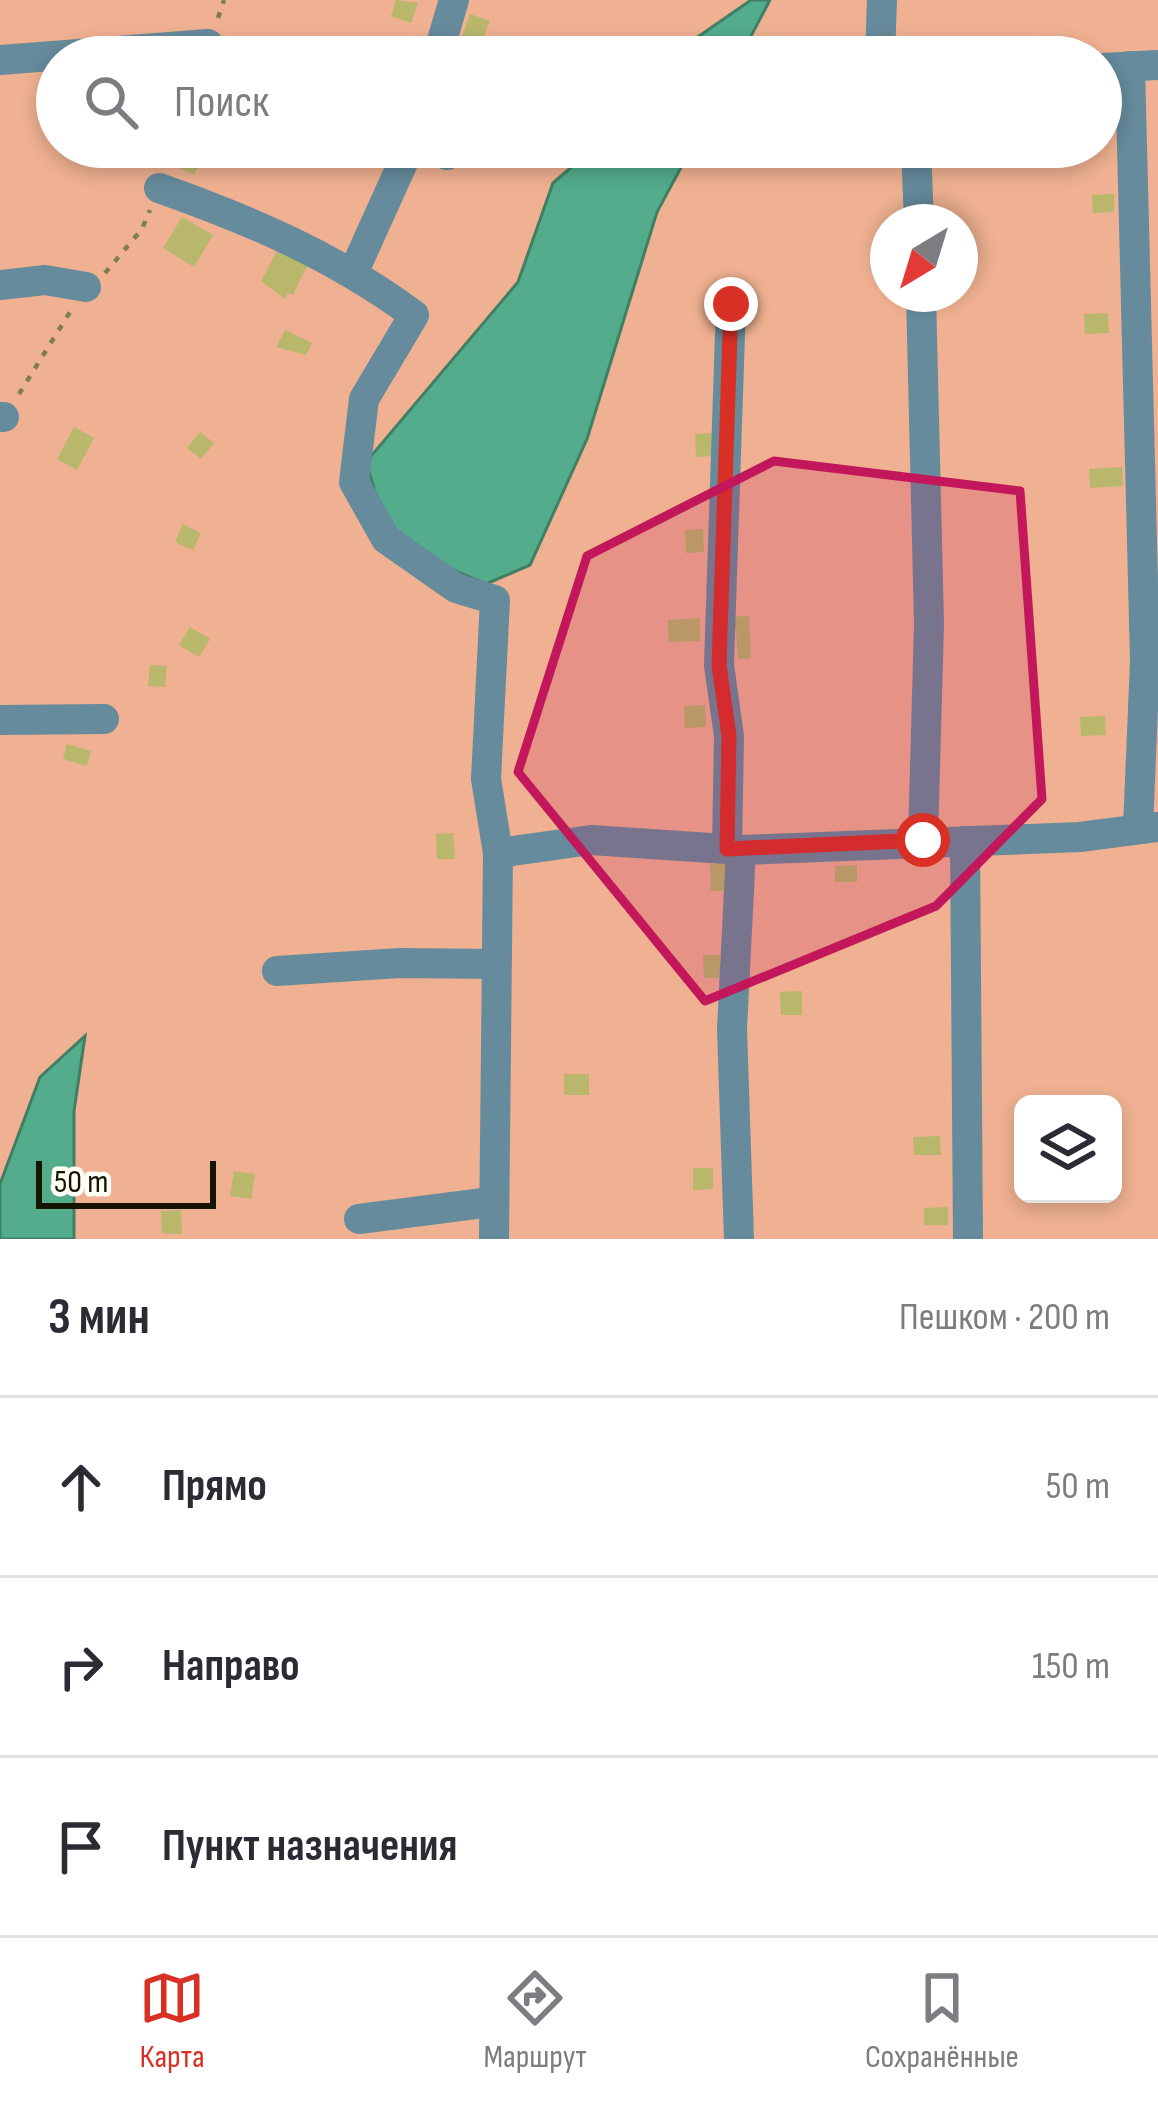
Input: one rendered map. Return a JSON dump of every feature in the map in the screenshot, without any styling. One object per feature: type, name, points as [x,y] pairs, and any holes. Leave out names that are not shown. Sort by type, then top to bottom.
[{"type":"lane","points":[[443,36],[454,0]]},
{"type":"lane","points":[[881,36],[882,0]]},
{"type":"lane","points":[[0,60],[36,57]]},
{"type":"lane","points":[[498,853],[591,840],[734,850],[1080,837],[1148,828],[1130,66]]},
{"type":"lane","points":[[354,271],[401,168]]},
{"type":"lane","points":[[917,168],[918,204]]},
{"type":"lane","points":[[159,188],[224,211],[354,271],[414,315],[364,399],[354,482],[386,539],[456,588],[495,600],[486,779],[498,853],[494,1239]]},
{"type":"lane","points":[[0,285],[45,280],[86,287]]},
{"type":"lane","points":[[731,304],[719,665],[729,736],[734,850],[732,1029],[739,1239]]},
{"type":"lane","points":[[921,312],[929,624],[923,840]]},
{"type":"lane","points":[[0,720],[104,719]]},
{"type":"lane","points":[[965,841],[968,1239]]},
{"type":"lane","points":[[277,970],[400,963],[496,964]]},
{"type":"lane","points":[[359,1219],[491,1202]]},
{"type":"highlighted area","points":[[774,461],[1020,491],[1042,799],[936,906],[705,1001],[518,772],[587,556]]},
{"type":"shaded area","points":[[0,0],[1158,0],[1158,1239],[0,1239]]},
{"type":"shaded area","points":[[751,0],[770,0],[751,36],[699,36]]},
{"type":"shaded area","points":[[570,168],[681,168],[657,212],[587,439],[530,565],[486,584],[436,563],[384,522],[366,462],[518,282],[553,183]]},
{"type":"shaded area","points":[[85,1036],[74,1111],[74,1239],[0,1239],[0,1184],[40,1077]]},
{"type":"building","points":[[396,0],[418,3],[411,23],[391,16]]},
{"type":"building","points":[[470,14],[490,21],[484,36],[462,36]]},
{"type":"building","points":[[1114,194],[1114,212],[1093,213],[1092,195]]},
{"type":"building","points":[[182,217],[213,235],[194,267],[163,248]]},
{"type":"building","points":[[280,245],[310,260],[293,295],[288,293],[285,299],[261,281]]},
{"type":"building","points":[[1108,313],[1109,333],[1085,334],[1084,314]]},
{"type":"building","points":[[285,330],[312,343],[306,355],[276,347]]},
{"type":"building","points":[[74,427],[94,438],[77,470],[57,459]]},
{"type":"building","points":[[200,432],[214,443],[201,459],[187,448]]},
{"type":"building","points":[[714,433],[716,456],[696,457],[695,434]]},
{"type":"building","points":[[1122,467],[1123,486],[1090,488],[1089,469]]},
{"type":"building","points":[[183,524],[201,533],[193,550],[175,542]]},
{"type":"building","points":[[703,529],[704,552],[686,553],[685,530]]},
{"type":"building","points":[[749,616],[751,658],[738,659],[736,630],[727,631],[726,617]]},
{"type":"building","points":[[700,618],[700,641],[669,642],[668,620]]},
{"type":"building","points":[[190,627],[210,639],[199,657],[179,645]]},
{"type":"building","points":[[150,665],[167,666],[165,687],[148,686]]},
{"type":"building","points":[[705,705],[706,727],[685,728],[684,706]]},
{"type":"building","points":[[1105,716],[1106,735],[1081,736],[1080,717]]},
{"type":"building","points":[[67,744],[91,751],[87,766],[63,759]]},
{"type":"building","points":[[453,833],[455,859],[437,859],[436,834]]},
{"type":"building","points":[[727,863],[727,891],[711,891],[710,864]]},
{"type":"building","points":[[857,865],[857,882],[835,882],[835,866]]},
{"type":"building","points":[[703,955],[720,955],[720,978],[704,978]]},
{"type":"building","points":[[802,991],[802,1015],[781,1015],[780,992]]},
{"type":"building","points":[[564,1074],[589,1074],[589,1095],[564,1095]]},
{"type":"building","points":[[940,1136],[941,1155],[914,1155],[913,1137]]},
{"type":"building","points":[[693,1168],[713,1168],[713,1189],[693,1190]]},
{"type":"building","points":[[234,1171],[255,1174],[251,1199],[230,1196]]},
{"type":"building","points":[[948,1207],[948,1225],[924,1225],[924,1208]]},
{"type":"building","points":[[181,1210],[182,1234],[162,1233],[161,1211]]},
{"type":"route","points":[[731,304],[719,665],[729,736],[727,849],[830,848],[923,840]]}]
